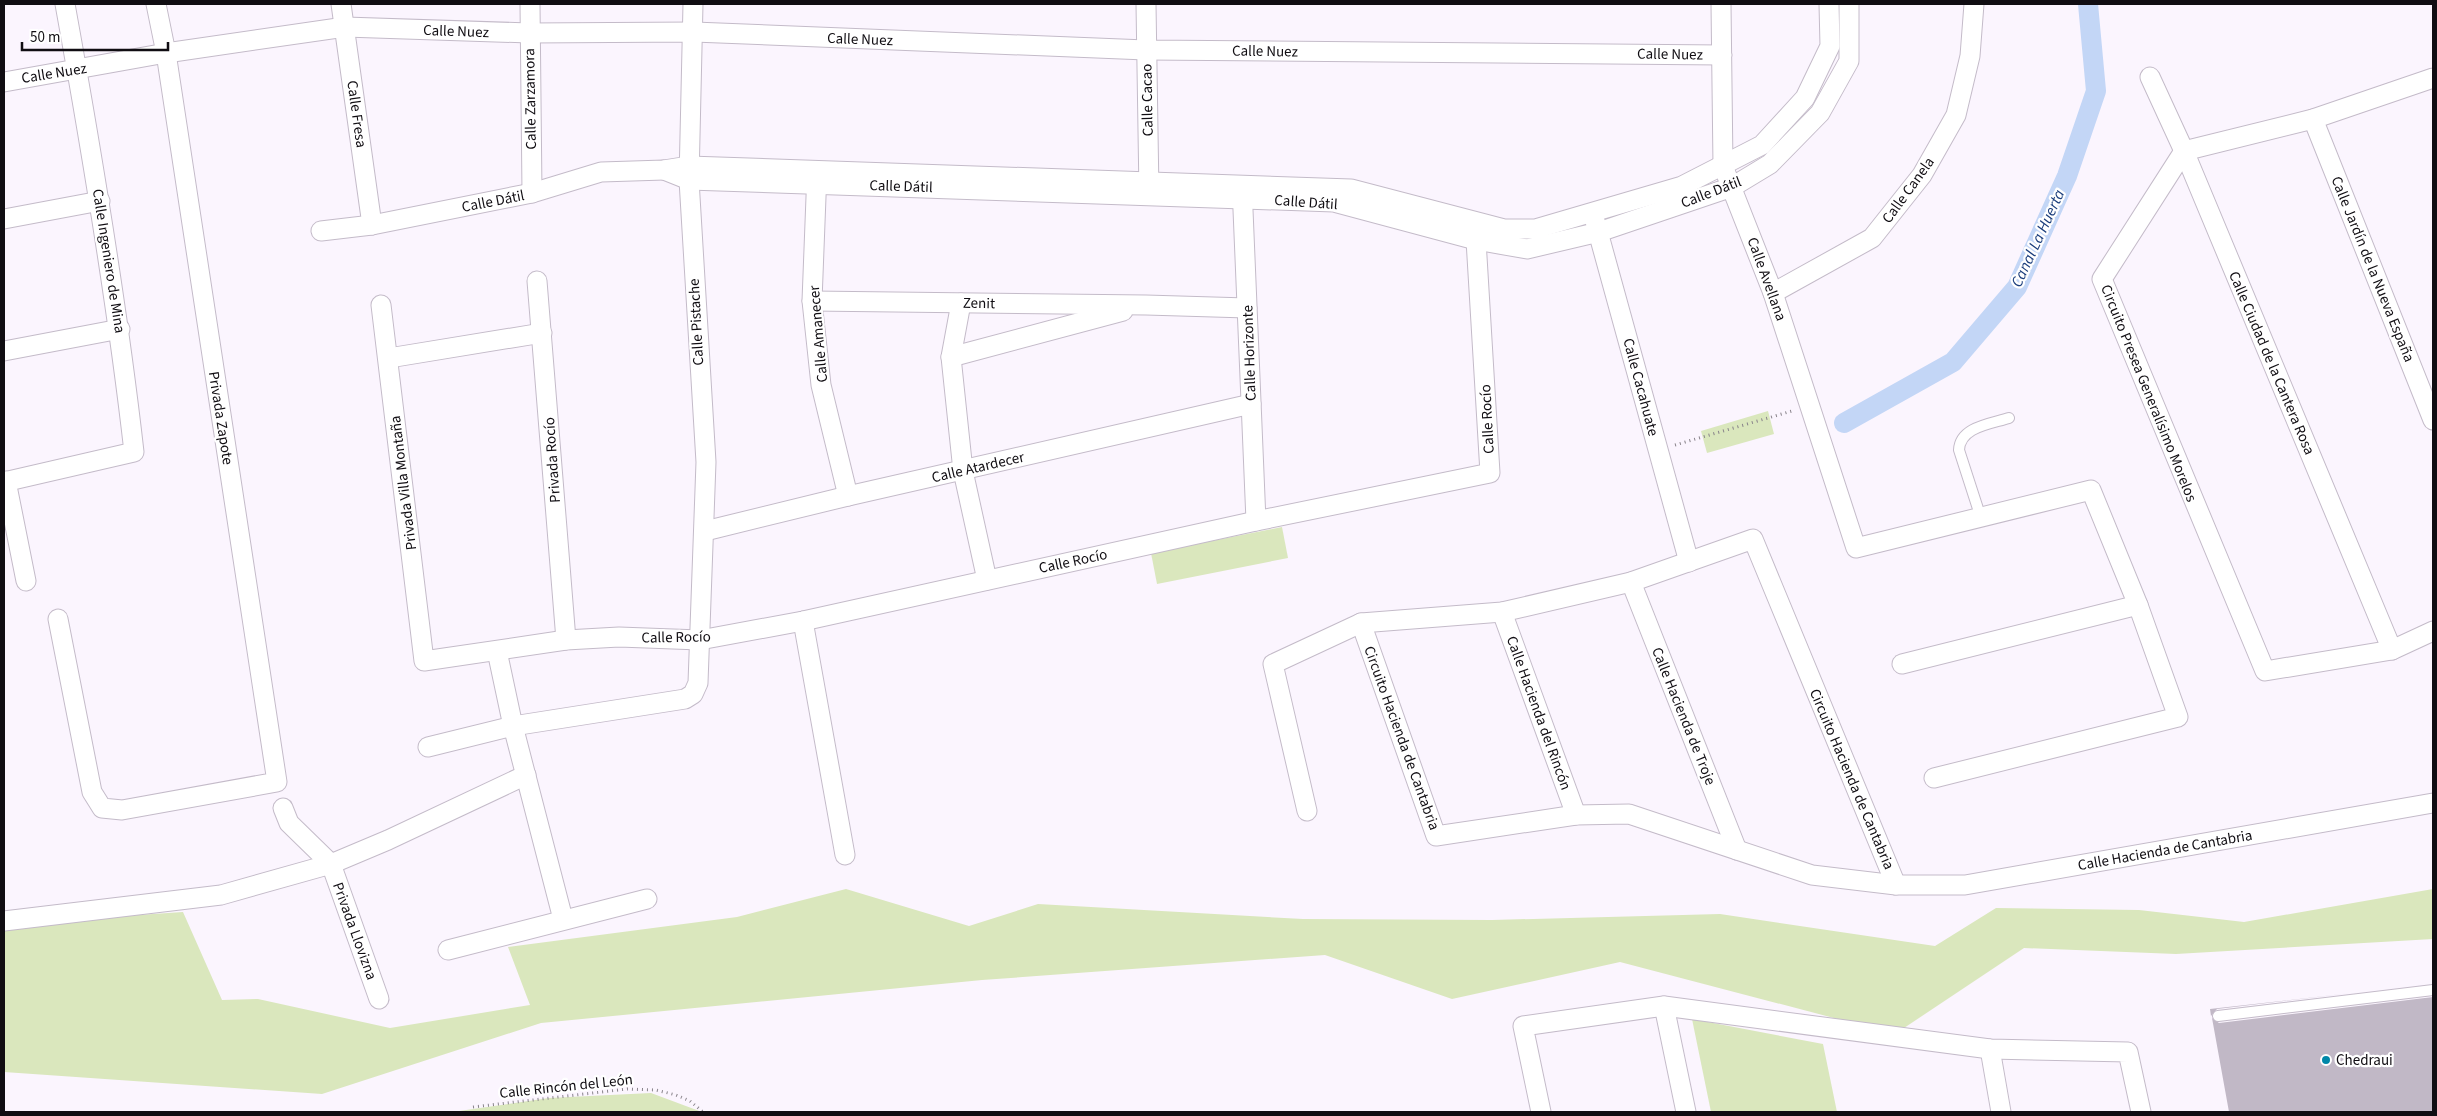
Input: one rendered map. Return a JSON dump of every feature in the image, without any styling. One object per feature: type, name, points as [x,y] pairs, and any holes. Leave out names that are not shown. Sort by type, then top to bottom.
[{"type":"street","name":"Calle Ingeniero de Mina","points":[[5,482],[134,452],[120,329],[100,201],[65,4]]},
{"type":"street","name":"Privada Zapote","points":[[58,619],[92,792],[102,808],[122,810],[278,782],[166,53],[156,4]]},
{"type":"street","name":"Calle Fresa","points":[[341,4],[372,224]]},
{"type":"street","name":"Calle Zarzamora","points":[[530,4],[532,193]]},
{"type":"street","name":"Calle Pistache","points":[[428,746],[513,726],[685,699],[693,694],[698,683],[706,462],[689,173],[694,32],[693,4]]},
{"type":"street","name":"Calle Cacao","points":[[1146,4],[1149,188]]},
{"type":"street","name":"Calle Avellana","points":[[1721,4],[1723,166],[1773,293],[1856,548],[1981,518]]},
{"type":"street","name":"Calle Dátil","points":[[321,231],[372,224],[532,193],[601,172],[664,170],[689,173],[1242,192],[1351,190],[1504,229],[1535,229],[1682,186],[1762,145],[1805,98],[1830,46],[1829,4]]},
{"type":"street","name":"Calle Dátil","points":[[1242,192],[1334,202],[1476,240],[1527,249],[1598,232],[1732,187],[1770,164],[1820,113],[1849,61],[1850,4]]},
{"type":"street","name":"Calle Canela","points":[[1773,293],[1872,238],[1922,175],[1956,115],[1970,56],[1974,4]]},
{"type":"street","name":"Calle Nuez","points":[[4,82],[166,53],[345,27],[529,33],[694,32],[1146,50],[1722,55]]},
{"type":"street","name":"Calle Ciudad de la Cantera Rosa","points":[[2150,77],[2184,151],[2392,650]]},
{"type":"street","points":[[2184,151],[2312,119],[2433,78]]},
{"type":"street","name":"Calle Jardín de la Nueva España","points":[[2312,119],[2433,420]]},
{"type":"street","name":"Circuito Presea Generalísimo Morelos","points":[[2184,151],[2102,280],[2264,671],[2392,650],[2433,631]]},
{"type":"street","name":"Calle Amanecer","points":[[817,176],[812,301],[821,385],[848,496]]},
{"type":"street","name":"Calle Horizonte","points":[[1242,192],[1256,521]]},
{"type":"street","points":[[4,220],[100,201]]},
{"type":"street","name":"Calle Cacahuate","points":[[1593,212],[1689,562]]},
{"type":"street","name":"Calle Rocío","points":[[424,661],[566,640],[619,637],[700,640],[803,621],[1256,521],[1490,473],[1476,240]]},
{"type":"street","name":"Privada Rocío","points":[[537,281],[566,640]]},
{"type":"street","name":"Zenit","points":[[812,301],[1247,308]]},
{"type":"street","points":[[960,303],[951,357],[964,471],[987,580]]},
{"type":"street","name":"Privada Villa Montaña","points":[[381,305],[424,661]]},
{"type":"street","name":"Zenit","points":[[951,357],[1146,305]]},
{"type":"street","points":[[4,351],[120,329]]},
{"type":"street","points":[[388,358],[542,333]]},
{"type":"street","name":"Calle Atardecer","points":[[705,531],[848,496],[1251,404]]},
{"type":"street","points":[[5,482],[26,581]]},
{"type":"street","points":[[1934,778],[2178,717],[2138,605],[2092,490],[1981,518]]},
{"type":"street","name":"Circuito Hacienda de Cantabria","points":[[1307,811],[1273,664],[1361,624],[1502,612],[1631,582],[1753,539],[1896,885],[1812,875],[1629,814],[1576,815],[1436,836],[1361,624]]},
{"type":"street","name":"Calle Hacienda de Troje","points":[[1631,582],[1737,850]]},
{"type":"street","points":[[1902,664],[2138,605]]},
{"type":"street","name":"Calle Hacienda del Rincón","points":[[1502,612],[1576,815]]},
{"type":"street","points":[[803,621],[845,855]]},
{"type":"street","points":[[497,651],[513,726],[563,919]]},
{"type":"street","points":[[4,921],[221,895],[331,864],[388,840],[526,775]]},
{"type":"street","name":"Calle Hacienda de Cantabria","points":[[1896,885],[1965,886],[2433,803]]},
{"type":"street","points":[[283,808],[289,823],[331,864]]},
{"type":"street","name":"Privada Llovizna","points":[[331,864],[379,999]]},
{"type":"street","points":[[448,950],[647,899]]},
{"type":"street","points":[[1664,1006],[1686,1112]]},
{"type":"street","points":[[1541,1112],[1523,1026],[1664,1006],[1990,1049],[2128,1052],[2141,1112]]},
{"type":"street","points":[[1990,1049],[2001,1112]]},
{"type":"lane","points":[[1981,518],[1959,450],[1960,440],[1966,433],[2009,418]]},
{"type":"lane","points":[[2218,1016],[2433,990]]},
{"type":"path","points":[[1658,450],[1810,406]]},
{"type":"path","name":"Calle Rincón del León","points":[[474,1107],[627,1089],[656,1090],[690,1100],[703,1112]]},
{"type":"green space","points":[[1768,411],[1774,434],[1707,453],[1701,431]]},
{"type":"green space","points":[[1282,527],[1288,558],[1157,584],[1151,553]]},
{"type":"green space","points":[[846,889],[969,926],[1038,904],[1303,919],[1492,920],[1720,914],[1935,946],[1996,908],[2139,910],[2244,922],[2433,889],[2433,939],[2176,954],[2024,948],[1895,1034],[1620,962],[1452,999],[1325,955],[982,980],[541,1023],[322,1094],[4,1072],[4,924],[183,912],[222,1000],[258,999],[390,1028],[530,1005],[508,947],[737,917]]},
{"type":"green space","points":[[1692,1019],[1823,1044],[1837,1112],[1711,1112]]},
{"type":"green space","points":[[651,1093],[702,1112],[452,1112],[549,1098]]},
{"type":"building","points":[[2351,993],[2217,1009],[2211,1016],[2210,1009]]},
{"type":"building","name":"Chedraui","points":[[2433,997],[2433,1112],[2229,1112],[2212,1018],[2219,1023]]},
{"type":"waterway","name":"Canal La Huerta","points":[[1844,423],[1953,362],[2017,287],[2067,176],[2096,91],[2088,4]]},
{"type":"place","name":"Chedraui","points":[[2326,1060]]}]
